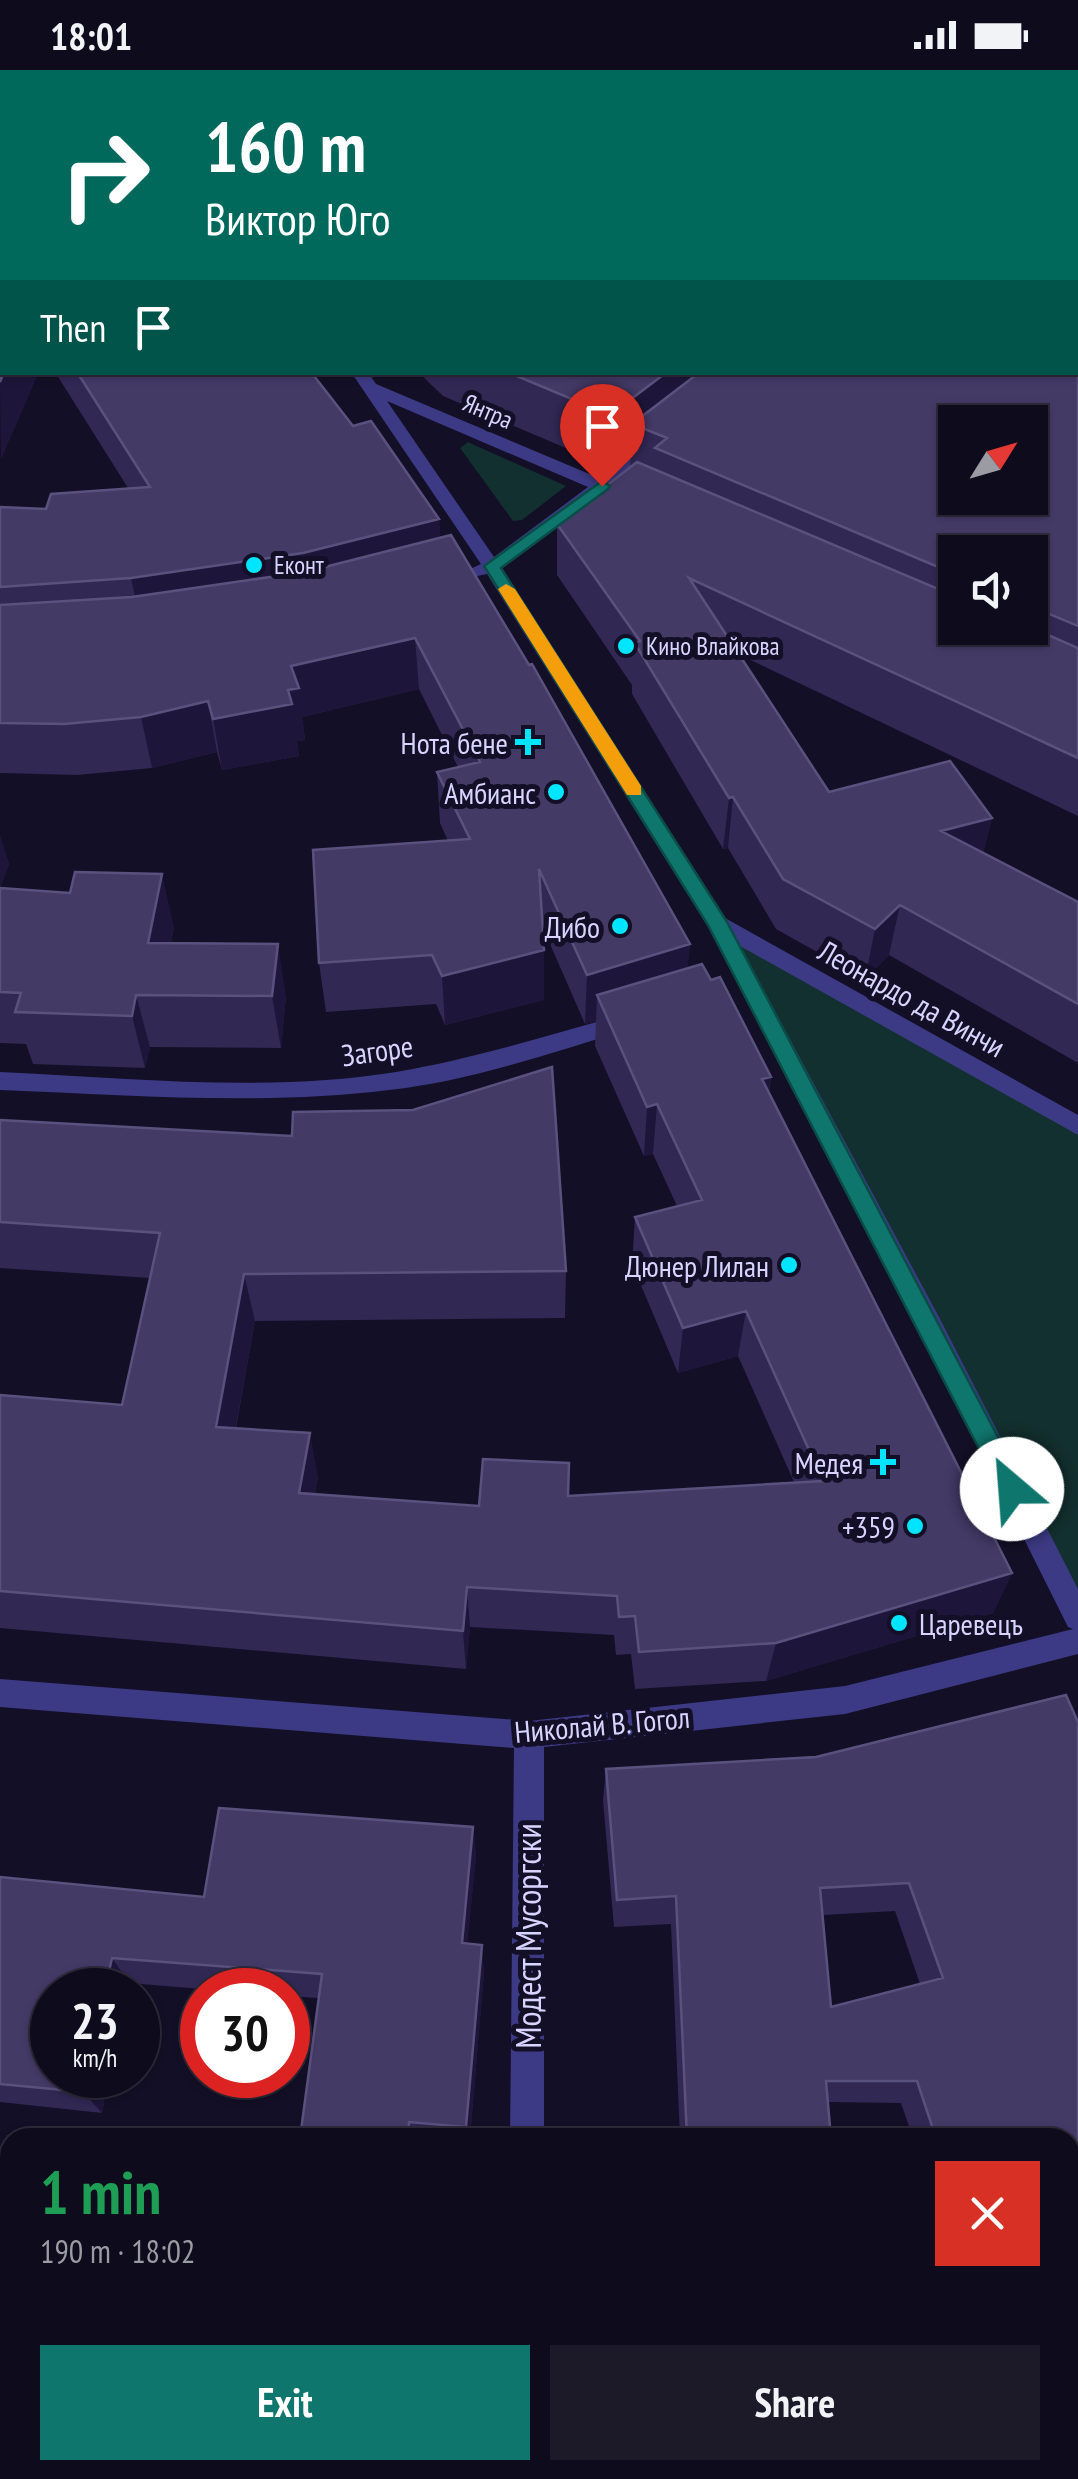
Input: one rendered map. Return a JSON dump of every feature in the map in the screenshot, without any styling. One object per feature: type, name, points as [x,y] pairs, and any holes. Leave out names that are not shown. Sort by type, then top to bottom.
[{"type":"street","name":"Янтра","points":[[367,381],[638,502]]},
{"type":"street","points":[[367,381],[492,566],[717,922],[741,990],[931,1328],[1078,1618]]},
{"type":"street","points":[[456,576],[492,566],[676,429]]},
{"type":"street","name":"Леонардо да Винчи","points":[[717,922],[1078,1126]]},
{"type":"street","name":"Загоре","points":[[0,1081],[214,1090],[376,1083],[486,1062],[643,1017]]},
{"type":"street","name":"Николай В. Гогол","points":[[0,1693],[529,1734],[844,1700],[1078,1641]]},
{"type":"street","name":"Модест Мусоргски","points":[[527,2128],[529,1734]]},
{"type":"green space","points":[[468,442],[566,486],[522,520],[513,521],[460,448]]},
{"type":"green space","points":[[717,923],[1078,1126],[1078,1618]]},
{"type":"building","points":[[79,375],[313,375],[353,426],[371,421],[439,519],[303,553],[131,578],[0,587],[0,507],[46,509],[51,494],[150,487]]},
{"type":"building","points":[[514,375],[663,375],[610,415]]},
{"type":"building","points":[[696,375],[1078,375],[1078,626],[1048,614],[1048,535],[938,535],[938,567],[655,448],[667,438],[632,424]]},
{"type":"building","points":[[637,462],[938,589],[938,645],[1048,645],[1048,635],[1078,648],[1078,758],[689,578],[829,792],[950,761],[992,818],[941,831],[1078,902],[1078,1004],[900,905],[875,929],[783,879],[634,642],[640,641],[557,524]]},
{"type":"building","points":[[451,535],[529,665],[532,664],[690,944],[587,975],[539,869],[544,950],[442,976],[432,955],[319,963],[313,850],[470,839],[437,772],[480,762],[415,638],[291,666],[299,688],[288,690],[292,704],[213,719],[208,701],[141,717],[64,724],[0,723],[0,605],[132,597],[305,572]]},
{"type":"building","points":[[75,872],[162,874],[148,943],[278,944],[272,996],[136,995],[132,1016],[15,1012],[21,993],[0,992],[0,888],[70,893]]},
{"type":"building","points":[[702,964],[711,980],[720,977],[771,1077],[762,1079],[1012,1573],[776,1643],[639,1652],[635,1616],[619,1617],[617,1596],[467,1587],[463,1631],[0,1591],[0,1395],[122,1405],[160,1233],[0,1222],[0,1120],[292,1136],[293,1112],[413,1110],[552,1067],[566,1271],[244,1274],[216,1427],[310,1433],[299,1493],[479,1506],[483,1459],[569,1463],[568,1496],[823,1481],[746,1311],[683,1328],[635,1217],[702,1200],[657,1104],[647,1107],[597,995]]},
{"type":"building","points":[[1066,1695],[1078,1722],[1078,2128],[933,2128],[917,2081],[826,2081],[830,2128],[687,2128],[676,1896],[617,1900],[606,1769],[816,1757]],"holes":[[[909,1883],[943,1978],[831,2007],[820,1888]]]},
{"type":"building","points":[[219,1808],[473,1827],[462,1943],[482,1945],[466,2127],[409,2122],[409,2128],[301,2128],[305,2098],[310,2098],[310,2063],[322,1974],[310,1973],[310,1968],[243,1968],[112,1958],[110,1968],[30,1968],[30,2087],[0,2084],[0,1877],[204,1897]]},
{"type":"slow traffic","points":[[506,589],[634,791]]},
{"type":"place","name":"Еконт","points":[[254,565]]},
{"type":"place","name":"Кино Влайкова","points":[[626,646]]},
{"type":"place","name":"Нота бене","points":[[528,742]]},
{"type":"place","name":"Амбианс","points":[[556,792]]},
{"type":"place","name":"Дибо","points":[[620,926]]},
{"type":"place","name":"Дюнер Лилан","points":[[789,1265]]},
{"type":"place","name":"Медея","points":[[883,1462]]},
{"type":"place","name":"+359","points":[[915,1526]]},
{"type":"place","name":"Царевецъ","points":[[899,1623]]},
{"type":"route","points":[[602,486],[492,566],[717,922],[1012,1489]]}]
